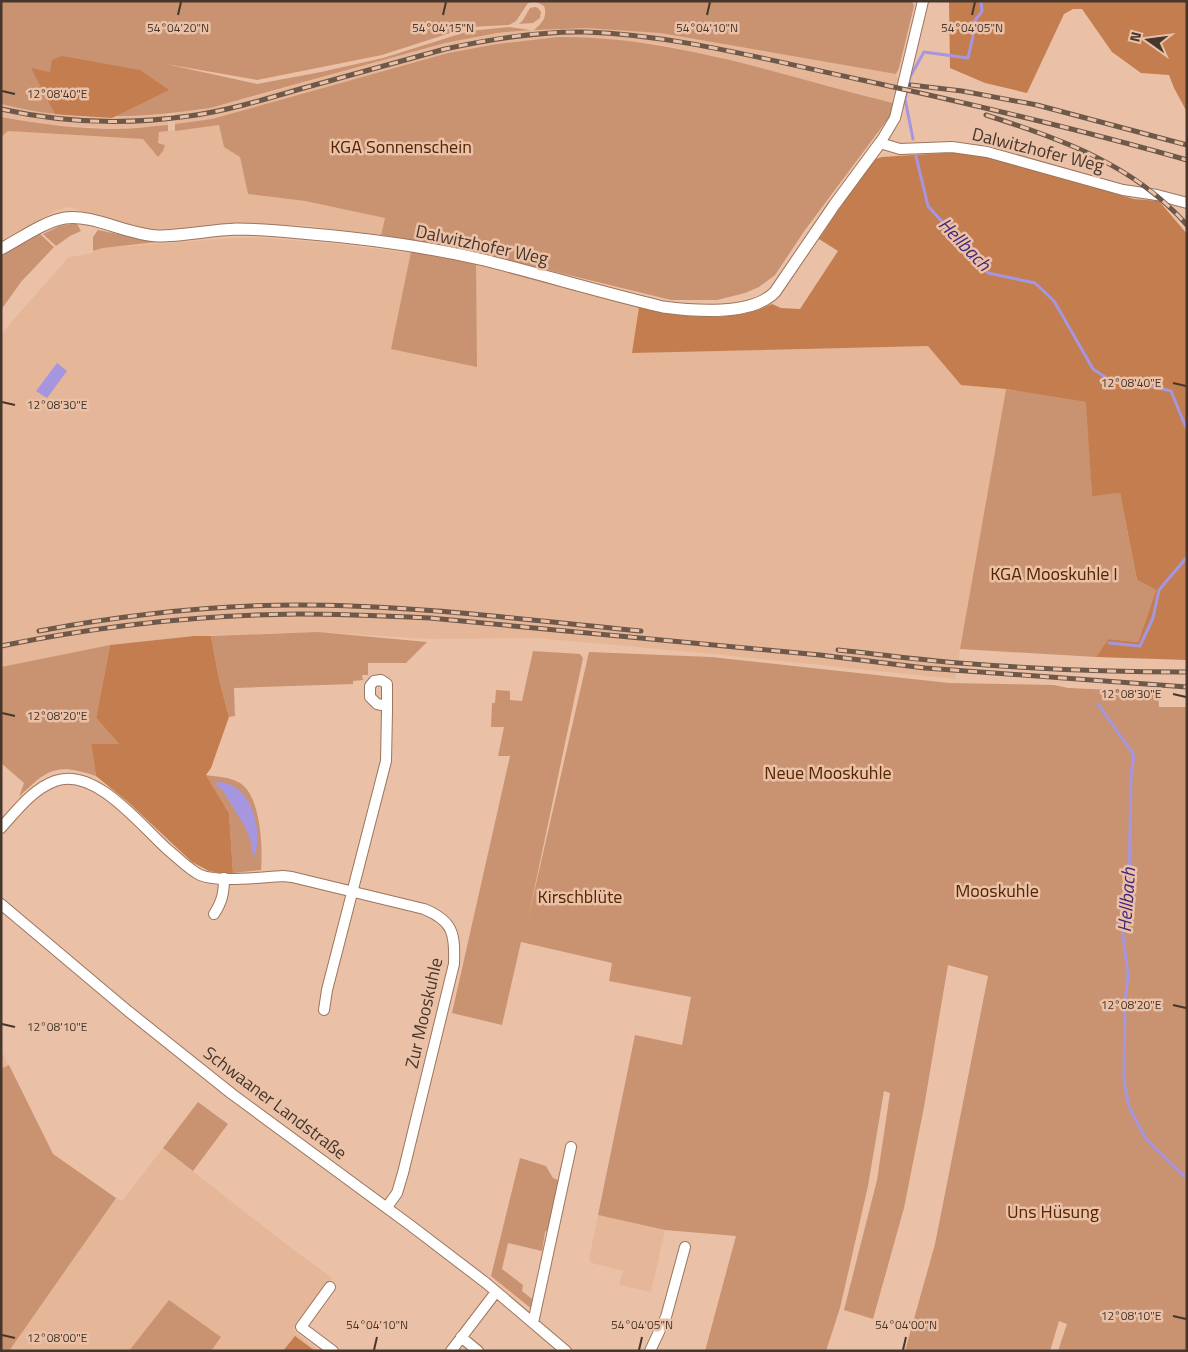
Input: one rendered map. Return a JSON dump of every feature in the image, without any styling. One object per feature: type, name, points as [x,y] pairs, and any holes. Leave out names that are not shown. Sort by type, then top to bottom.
[{"type":"street","name":"Dalwitzhofer Weg","points":[[1,249],[56,220],[67,218],[80,218],[151,235],[183,235],[237,229],[300,233],[375,242],[492,262],[663,307],[685,310],[735,308],[761,302],[775,292],[835,204],[880,143],[892,123],[899,102],[923,1]]},
{"type":"street","name":"Dalwitzhofer Weg","points":[[880,143],[900,149],[952,147],[987,152],[1123,190],[1157,195],[1187,203]]},
{"type":"street","points":[[324,1010],[327,990],[386,761],[387,706]]},
{"type":"street","name":"Zur Mooskuhle","points":[[1,828],[41,788],[62,779],[76,780],[92,784],[106,792],[191,869],[207,877],[283,876],[424,909],[436,914],[449,925],[455,943],[454,964],[403,1173],[397,1193],[387,1207]]},
{"type":"street","points":[[214,914],[224,894],[224,878]]},
{"type":"street","name":"Schwaaner Landstraße","points":[[1,904],[128,1011],[238,1099],[387,1207],[496,1292],[566,1351]]},
{"type":"street","points":[[533,1323],[571,1147]]},
{"type":"street","points":[[650,1351],[666,1318],[685,1247]]},
{"type":"street","points":[[330,1287],[301,1327],[333,1351]]},
{"type":"street","points":[[451,1351],[496,1292]]},
{"type":"street","points":[[461,1337],[478,1351]]},
{"type":"shaded area","points":[[949,1],[1187,1],[1187,112],[1169,75],[1141,73],[1112,52],[1082,9],[1073,9],[1064,14],[1027,93],[985,83],[950,68]]},
{"type":"shaded area","points":[[557,28],[660,33],[896,74],[898,80],[893,103],[719,57],[659,44],[558,37],[497,44],[448,53],[212,119],[175,124],[175,113],[210,108],[445,43],[497,33]]},
{"type":"shaded area","points":[[62,56],[140,70],[169,90],[112,118],[55,114],[31,68],[50,72],[52,60]]},
{"type":"shaded area","points":[[1,104],[55,114],[112,118],[167,114],[168,125],[118,129],[56,125],[1,117]]},
{"type":"shaded area","points":[[219,125],[224,147],[240,157],[248,194],[305,201],[385,218],[381,235],[301,225],[234,225],[177,230],[145,229],[69,207],[55,211],[1,242],[1,137],[8,131],[143,139],[158,157],[165,145],[158,143],[159,132]]},
{"type":"shaded area","points":[[976,153],[1134,199],[1159,201],[1187,234],[1187,660],[1096,657],[1108,639],[1138,642],[1156,590],[1137,580],[1120,493],[1092,496],[1086,402],[1006,389],[961,385],[928,346],[632,353],[639,307],[671,314],[707,317],[741,314],[772,304],[781,308],[800,309],[838,251],[819,239],[872,160],[882,157]]},
{"type":"shaded area","points":[[235,238],[265,238],[337,244],[450,258],[639,307],[633,353],[928,346],[961,385],[1006,389],[955,679],[536,638],[430,639],[318,632],[194,636],[110,645],[1,667],[1,335],[69,257],[88,254],[103,248]]},
{"type":"shaded area","points":[[57,363],[67,371],[47,398],[36,391]]},
{"type":"shaded area","points":[[194,636],[211,636],[219,679],[229,717],[211,768],[206,775],[229,813],[233,873],[224,874],[209,871],[192,862],[128,802],[96,776],[91,744],[119,744],[96,718],[110,645]]},
{"type":"shaded area","points":[[215,782],[227,783],[238,789],[246,797],[252,808],[257,832],[255,855],[253,855],[250,838],[244,825],[223,791]]},
{"type":"shaded area","points":[[1,1050],[53,1154],[116,1198],[122,1201],[163,1148],[332,1278],[293,1330],[319,1351],[1,1351]]},
{"type":"shaded area","points":[[598,1215],[665,1230],[651,1292],[619,1285],[623,1271],[592,1263],[589,1259]]},
{"type":"shaded area","points":[[295,1336],[315,1351],[283,1351]]},
{"type":"green space","points":[[1,1],[535,1],[528,3],[516,21],[509,25],[469,27],[382,55],[257,80],[166,64],[257,84],[383,58],[469,31],[509,27],[530,30],[497,33],[445,43],[210,108],[132,116],[79,116],[27,110],[1,104]]},
{"type":"green space","points":[[535,1],[912,1],[914,6],[896,74],[660,33],[585,28],[534,30],[545,17],[544,6]]},
{"type":"green space","points":[[535,7],[541,12],[540,18],[533,23],[519,24],[530,8]]},
{"type":"green space","name":"KGA Sonnenschein","points":[[558,37],[601,38],[686,50],[769,70],[893,103],[893,105],[890,116],[805,230],[775,275],[759,287],[745,293],[717,300],[671,300],[453,247],[381,235],[385,218],[305,201],[248,194],[240,157],[224,147],[219,125],[175,131],[175,124],[212,119],[448,53],[497,44]]},
{"type":"green space","points":[[1,117],[44,124],[88,128],[123,129],[168,125],[168,131],[159,132],[158,143],[165,145],[158,157],[143,139],[8,131],[1,137]]},
{"type":"green space","points":[[77,224],[81,231],[56,246],[43,234],[60,226]]},
{"type":"green space","points":[[98,230],[157,242],[103,248],[93,251],[93,237]]},
{"type":"green space","points":[[40,234],[54,247],[21,282],[1,310],[1,256]]},
{"type":"green space","points":[[411,252],[476,264],[477,367],[391,349]]},
{"type":"green space","name":"KGA Mooskuhle I","points":[[1006,389],[1087,402],[1092,495],[1120,493],[1137,580],[1156,590],[1138,642],[1108,639],[1096,657],[960,649]]},
{"type":"green space","points":[[318,632],[427,642],[406,663],[368,663],[368,675],[362,675],[363,680],[353,681],[353,684],[234,688],[235,716],[229,717],[219,679],[211,636]]},
{"type":"green space","points":[[110,645],[96,718],[119,744],[91,744],[96,776],[72,770],[62,769],[54,771],[46,774],[19,797],[24,783],[1,763],[1,667]]},
{"type":"green space","points":[[533,651],[580,654],[583,658],[528,919],[589,652],[711,657],[949,683],[1054,685],[1068,688],[1158,692],[1159,707],[1187,707],[1187,1351],[1058,1351],[1067,1324],[1059,1321],[1050,1351],[905,1351],[935,1244],[988,976],[948,965],[924,1107],[904,1208],[873,1319],[844,1310],[877,1180],[890,1093],[884,1091],[868,1186],[840,1308],[826,1351],[705,1351],[736,1236],[665,1230],[598,1215],[635,1035],[682,1045],[691,997],[609,981],[612,963],[521,942],[502,1025],[452,1013],[510,756],[498,756],[504,727],[491,727],[492,703],[495,703],[496,690],[510,691],[510,700],[522,701]]},
{"type":"green space","points":[[206,775],[232,780],[240,783],[247,790],[256,810],[259,823],[262,849],[261,870],[233,873],[229,813]]},
{"type":"green space","points":[[9,1065],[53,1154],[116,1198],[9,1351],[1,1351],[1,1069]]},
{"type":"green space","points":[[198,1102],[228,1124],[193,1171],[163,1148]]},
{"type":"green space","points":[[520,1158],[546,1166],[553,1178],[558,1180],[559,1183],[550,1228],[545,1232],[542,1251],[508,1243],[502,1269],[523,1285],[522,1291],[532,1299],[535,1291],[533,1310],[491,1276]]},
{"type":"green space","points":[[169,1300],[221,1337],[211,1351],[129,1351]]},
{"type":"waterway","name":"Hellbach","points":[[913,139],[905,99],[910,77],[924,52],[968,58],[973,36],[971,26],[982,11],[981,1]]},
{"type":"waterway","name":"Hellbach","points":[[916,156],[928,206],[988,273],[1035,283],[1054,301],[1093,369],[1108,379],[1127,380],[1171,391],[1187,430]]},
{"type":"waterway","name":"Hellbach","points":[[1109,643],[1140,646],[1153,618],[1159,590],[1187,557]]},
{"type":"waterway","name":"Hellbach","points":[[1098,704],[1134,755],[1131,775],[1129,895],[1122,928],[1128,975],[1125,1004],[1124,1080],[1129,1107],[1146,1139],[1184,1176]]},
{"type":"railway","points":[[1,109],[24,114],[95,121],[142,121],[189,116],[245,105],[445,49],[515,36],[585,32],[620,34],[690,43],[759,57],[1025,117],[1187,160]]},
{"type":"railway","points":[[911,85],[962,91],[1037,105],[1187,145]]},
{"type":"railway","points":[[986,115],[1068,144],[1094,156],[1143,185],[1187,225]]},
{"type":"railway","points":[[39,631],[103,620],[168,612],[265,605],[427,610],[641,631]]},
{"type":"railway","points":[[1,646],[112,627],[186,619],[298,614],[364,615],[430,618],[820,655],[925,668],[1187,687]]},
{"type":"railway","points":[[838,650],[944,662],[1016,667],[1187,672]]},
{"type":"park label","name":"Neue Mooskuhle","points":[[828,773]]},
{"type":"park label","name":"Mooskuhle","points":[[997,891]]},
{"type":"park label","name":"Kirschblüte","points":[[580,897]]},
{"type":"park label","name":"Uns Hüsung","points":[[1053,1212]]}]
